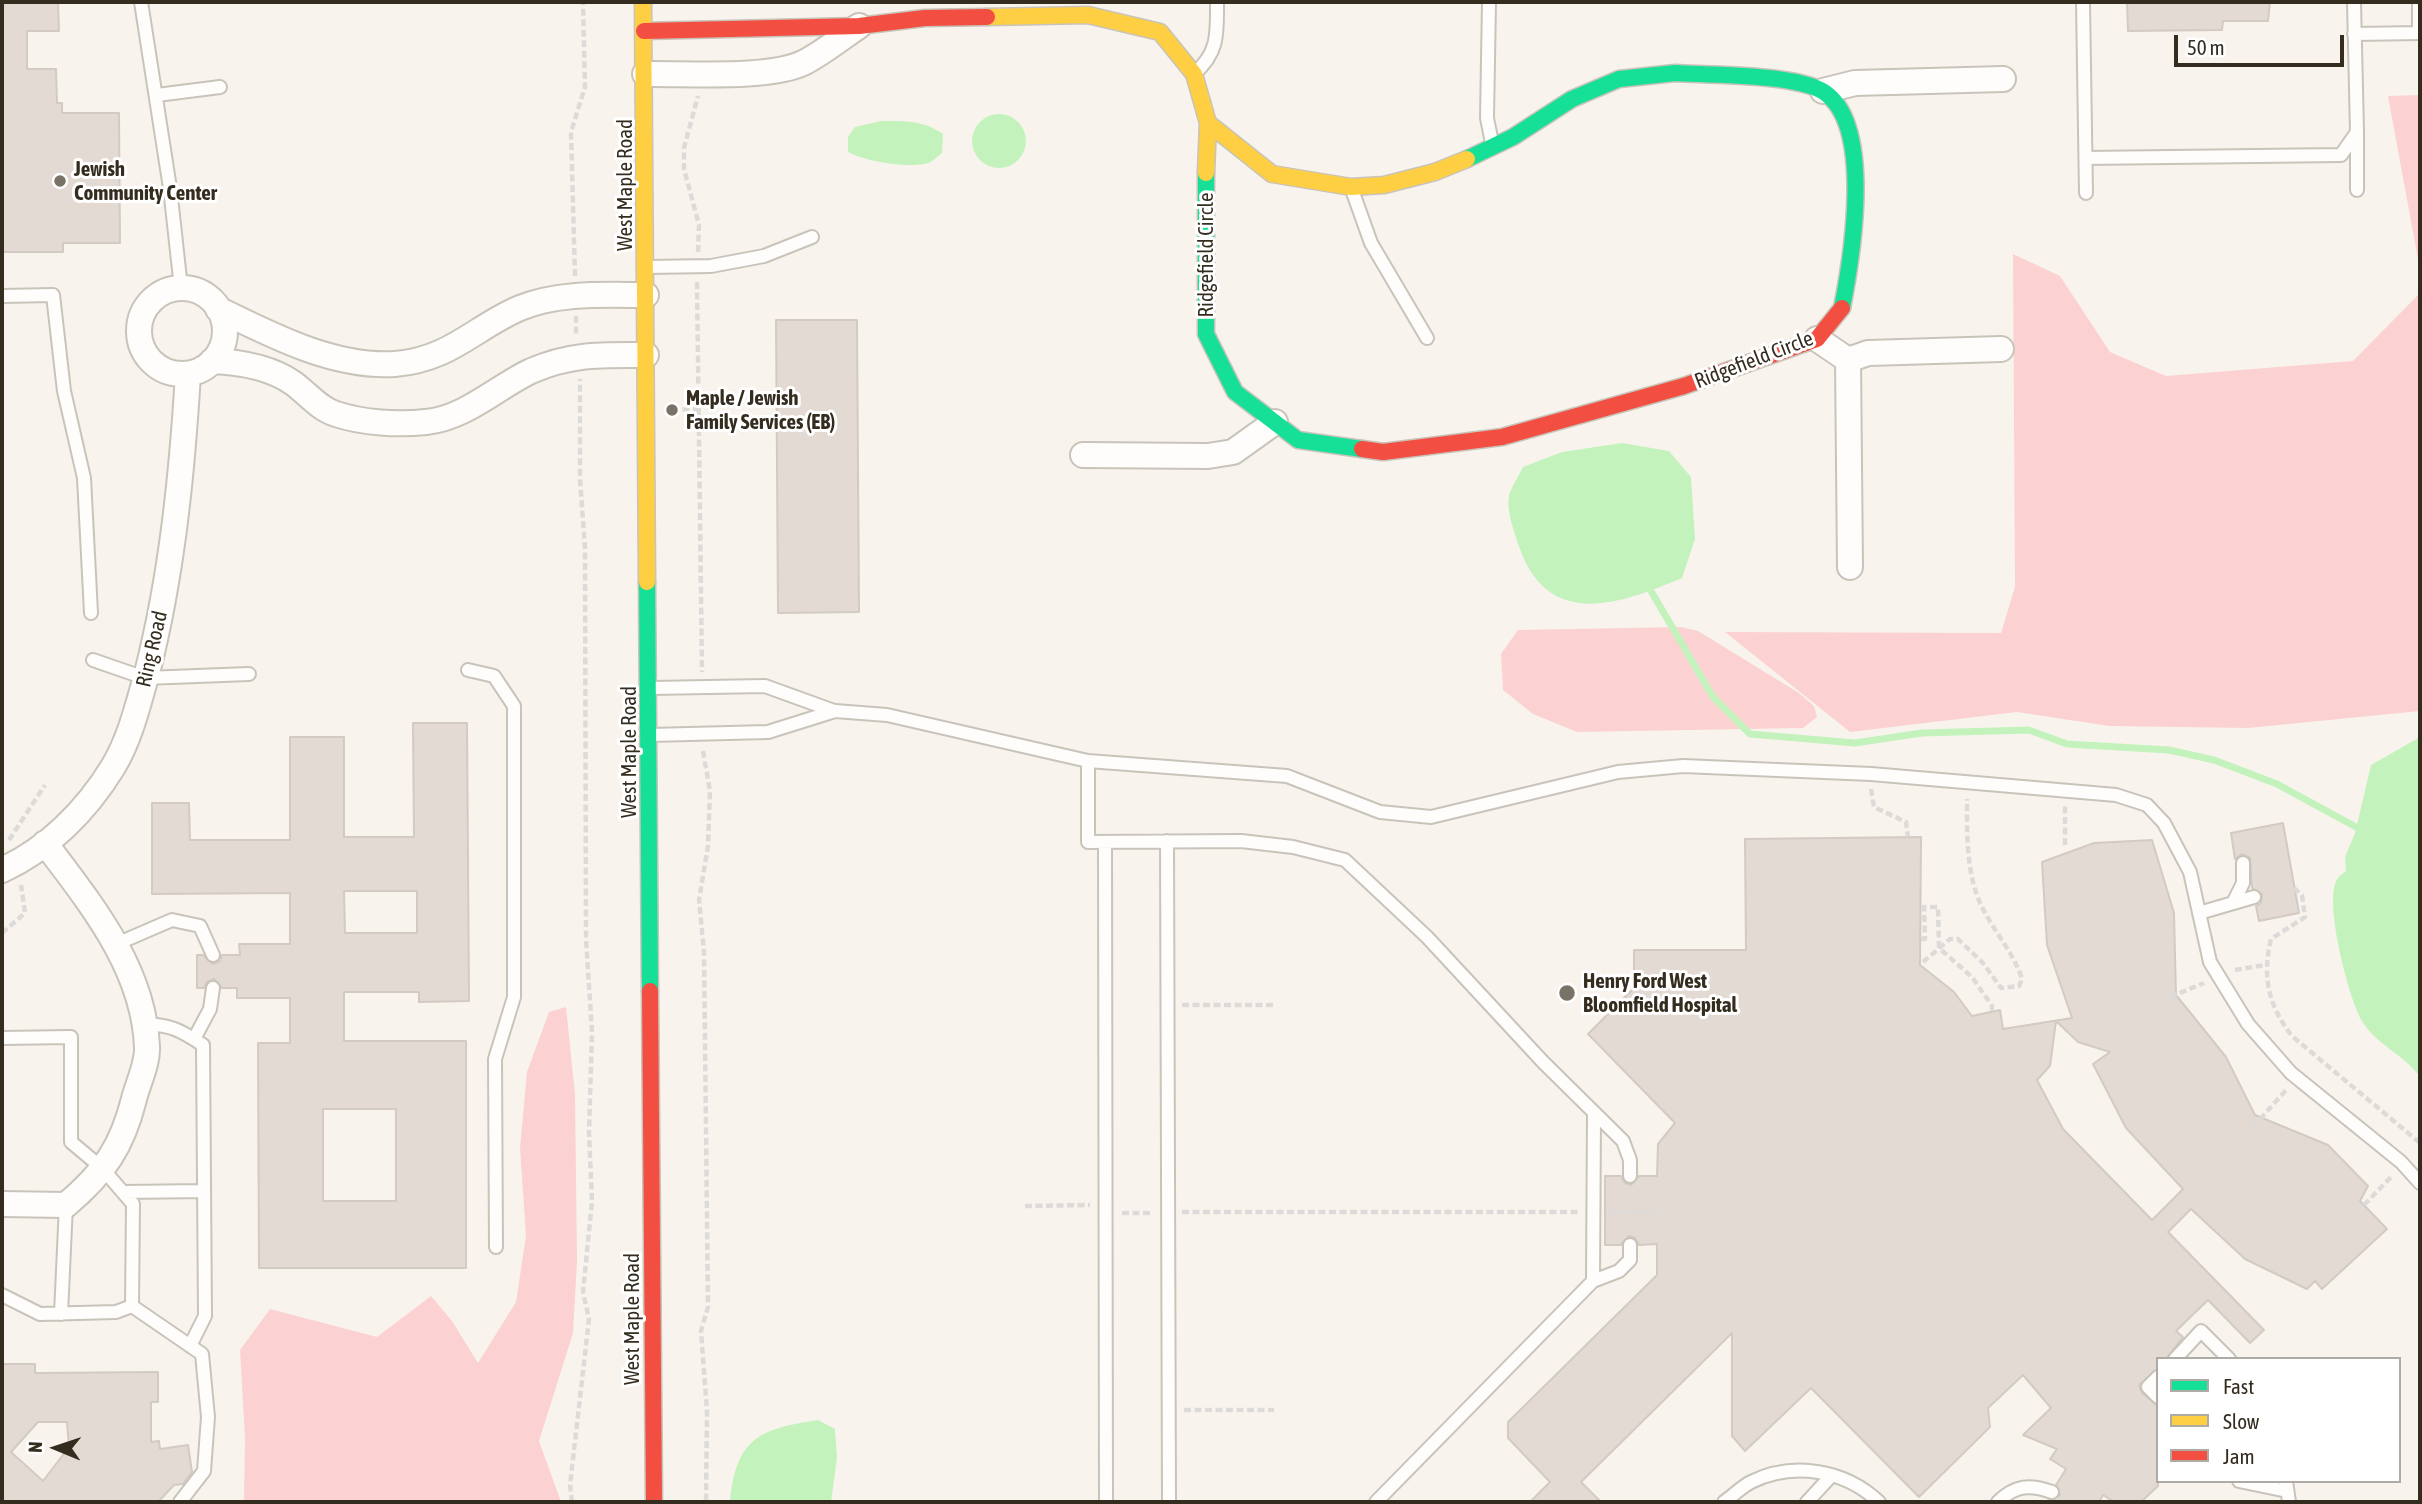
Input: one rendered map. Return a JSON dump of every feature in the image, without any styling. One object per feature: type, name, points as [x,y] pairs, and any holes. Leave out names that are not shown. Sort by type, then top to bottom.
[{"type":"street","name":"West Maple Road","points":[[643,2],[654,1502]]},
{"type":"street","name":"Ridgefield Circle","points":[[644,31],[859,26],[925,18],[1088,15],[1160,32],[1194,74],[1208,124],[1204,238],[1206,334],[1235,392],[1298,440],[1383,452],[1502,437],[1684,386],[1817,339],[1841,312],[1852,258],[1856,159],[1839,107],[1823,91]]},
{"type":"street","name":"Ridgefield Circle","points":[[645,74],[752,73],[790,67],[804,63],[859,26]]},
{"type":"street","points":[[1208,124],[1272,174],[1350,187],[1384,185],[1435,172],[1493,147],[1572,99],[1619,79],[1675,73],[1733,76],[1791,81],[1823,91],[1855,83],[2003,79]]},
{"type":"street","points":[[646,295],[575,295],[520,308],[441,354],[394,364],[344,359],[302,346],[218,309],[195,289],[181,288],[155,297],[143,312],[139,330],[141,346],[149,359],[161,370],[188,374],[212,361],[235,362],[264,369],[291,382],[334,414],[390,423],[429,422],[496,393],[528,373],[578,355],[646,355]]},
{"type":"street","points":[[212,361],[224,340],[224,324],[218,309]]},
{"type":"street","points":[[1817,339],[1848,360]]},
{"type":"street","points":[[1848,360],[1868,353],[2001,349]]},
{"type":"street","points":[[1848,360],[1850,567]]},
{"type":"street","name":"Ring Road","points":[[2,870],[26,859],[77,817],[114,766],[136,715],[168,573],[188,374]]},
{"type":"street","points":[[1083,455],[1208,456],[1233,452],[1275,422]]},
{"type":"street","points":[[2,1204],[66,1205],[93,1182],[125,1135],[148,1049],[137,991],[103,920],[45,844]]},
{"type":"lane","points":[[141,2],[157,95],[181,288]]},
{"type":"lane","points":[[1194,74],[1210,60],[1217,35],[1217,2]]},
{"type":"lane","points":[[1489,2],[1487,118],[1493,147]]},
{"type":"lane","points":[[2083,2],[2086,193]]},
{"type":"lane","points":[[2354,2],[2357,190]]},
{"type":"lane","points":[[2354,33],[2420,33],[2419,2]]},
{"type":"lane","points":[[157,95],[220,87]]},
{"type":"lane","points":[[2086,158],[2341,155],[2357,132]]},
{"type":"lane","points":[[1350,187],[1371,243],[1427,338]]},
{"type":"lane","points":[[646,267],[711,266],[764,256],[812,237]]},
{"type":"lane","points":[[2,296],[53,295],[64,391],[84,478],[91,613]]},
{"type":"lane","points":[[93,660],[145,678],[249,674]]},
{"type":"lane","points":[[468,670],[494,676],[514,706],[514,997],[495,1059],[496,1247]]},
{"type":"lane","points":[[650,688],[765,686],[835,711],[887,715],[1088,761],[1287,776],[1380,813],[1431,817],[1618,772],[1683,766],[1871,774],[2116,795],[2147,805],[2164,823],[2190,872],[2210,962],[2248,1024],[2291,1073],[2403,1164],[2420,1183]]},
{"type":"lane","points":[[650,736],[768,732],[835,711]]},
{"type":"lane","points":[[1088,761],[1088,842],[1241,841],[1293,847],[1345,860],[1427,937],[1543,1062],[1623,1142],[1630,1160],[1630,1176]]},
{"type":"lane","points":[[1167,841],[1169,1502]]},
{"type":"lane","points":[[1105,842],[1106,1502]]},
{"type":"lane","points":[[2233,902],[2243,883],[2246,868]]},
{"type":"lane","points":[[2199,912],[2254,897]]},
{"type":"lane","points":[[114,944],[173,920],[200,926],[213,955]]},
{"type":"lane","points":[[194,1039],[209,1009],[213,988]]},
{"type":"lane","points":[[143,1025],[161,1023],[182,1030],[203,1045],[205,1316],[190,1346]]},
{"type":"lane","points":[[2,1038],[71,1037],[71,1142],[102,1168],[133,1204],[132,1306]]},
{"type":"lane","points":[[1593,1281],[1594,1115]]},
{"type":"lane","points":[[124,1192],[204,1191]]},
{"type":"lane","points":[[61,1314],[66,1205]]},
{"type":"lane","points":[[1376,1502],[1593,1281],[1619,1271],[1630,1260],[1630,1245]]},
{"type":"lane","points":[[2,1295],[40,1314],[116,1312],[132,1306]]},
{"type":"lane","points":[[132,1306],[202,1354],[207,1431],[204,1471],[180,1502]]},
{"type":"lane","points":[[2177,1357],[2201,1331],[2227,1357]]},
{"type":"lane","points":[[2156,1379],[2148,1387],[2156,1395]]},
{"type":"lane","points":[[1724,1502],[1749,1483],[1773,1474],[1803,1469],[1832,1475],[1863,1488],[1879,1502]]},
{"type":"lane","points":[[1807,1502],[1832,1475]]},
{"type":"lane","points":[[2249,1483],[2287,1491]]},
{"type":"lane","points":[[1998,1502],[2009,1490],[2033,1485],[2052,1492]]},
{"type":"path","points":[[572,1502],[570,1485],[589,1319],[583,1292],[592,1201],[589,1133],[592,1032],[586,939],[585,548],[580,479],[570,132],[585,87],[583,2]]},
{"type":"path","points":[[672,410],[699,409]]},
{"type":"path","points":[[1871,774],[1874,807],[1906,822],[1908,837]]},
{"type":"path","points":[[1923,962],[1950,939],[1958,939],[1983,963],[2001,988],[2018,986],[2022,979],[2017,964],[1980,905],[1969,860],[1968,784]]},
{"type":"path","points":[[2065,845],[2066,790]]},
{"type":"path","points":[[2294,888],[2302,895],[2305,917],[2271,939],[2265,965],[2269,997],[2278,1018],[2292,1036],[2420,1143]]},
{"type":"path","points":[[1921,939],[1925,939],[1924,906],[1938,907],[1939,948],[1972,977],[1992,1006],[1992,1011]]},
{"type":"path","points":[[1167,1005],[1275,1005]]},
{"type":"path","points":[[2364,1205],[2403,1164]]},
{"type":"path","points":[[1025,1206],[1090,1205],[1106,1210],[1168,1214],[1657,1212]]},
{"type":"path","points":[[1169,1409],[1274,1410]]},
{"type":"shaded area","points":[[2420,95],[2420,270],[2388,96]]},
{"type":"shaded area","points":[[999,114],[1018,122],[1026,141],[1018,160],[999,168],[980,160],[972,141],[980,122]]},
{"type":"shaded area","points":[[881,121],[914,122],[936,129],[943,134],[942,153],[928,163],[898,165],[848,152],[848,137],[855,127]]},
{"type":"shaded area","points":[[2013,254],[2060,276],[2110,352],[2166,376],[2353,361],[2420,293],[2420,711],[2248,728],[2109,726],[2017,712],[1850,732],[1725,632],[2001,633],[2015,587]]},
{"type":"shaded area","points":[[1622,443],[1669,451],[1691,477],[1695,539],[1682,578],[1612,602],[1589,604],[1568,601],[1549,591],[1533,575],[1520,549],[1512,523],[1508,502],[1510,493],[1523,467],[1562,452]]},
{"type":"shaded area","points":[[1681,627],[1698,631],[1799,693],[1814,706],[1817,717],[1803,728],[1577,732],[1533,714],[1503,690],[1501,654],[1518,630]]},
{"type":"shaded area","points":[[2420,737],[2420,1077],[2375,1037],[2362,1021],[2344,971],[2333,906],[2334,889],[2338,878],[2346,871],[2345,857],[2355,833],[2371,765]]},
{"type":"shaded area","points":[[566,1007],[575,1094],[577,1261],[573,1333],[539,1441],[561,1502],[244,1502],[245,1438],[240,1350],[270,1309],[377,1337],[431,1296],[452,1321],[478,1363],[516,1302],[526,1236],[520,1148],[527,1072],[549,1012]]},
{"type":"shaded area","points":[[818,1420],[835,1429],[837,1458],[831,1502],[730,1502],[738,1464],[754,1441],[765,1433],[780,1428]]},
{"type":"building","name":"Jewish Community Center","points":[[2,2],[58,2],[59,31],[27,31],[27,69],[56,69],[57,103],[62,103],[62,113],[119,113],[120,243],[63,243],[63,252],[2,252]]},
{"type":"building","points":[[2127,2],[2270,2],[2268,21],[2223,21],[2222,30],[2128,31]]},
{"type":"building","points":[[776,320],[857,320],[859,612],[778,613]]},
{"type":"building","points":[[413,723],[467,723],[469,1001],[419,1002],[419,992],[344,992],[344,1041],[466,1041],[466,1268],[259,1268],[258,1043],[290,1043],[290,998],[237,998],[237,988],[222,988],[214,979],[207,982],[204,988],[197,988],[197,955],[203,955],[213,964],[220,961],[222,955],[240,955],[239,944],[290,944],[290,893],[152,894],[152,803],[189,803],[190,840],[290,840],[290,737],[344,737],[344,837],[414,837]],"holes":[[[344,891],[417,891],[417,933],[345,933]],[[323,1109],[396,1109],[396,1201],[323,1201]]]},
{"type":"building","points":[[2283,823],[2299,913],[2259,921],[2256,906],[2261,903],[2262,894],[2252,888],[2250,858],[2242,854],[2235,859],[2231,833]]},
{"type":"building","points":[[1921,837],[1920,965],[1954,992],[1972,1016],[2000,1010],[2003,1029],[2072,1018],[2047,945],[2042,862],[2094,843],[2152,840],[2174,913],[2176,995],[2226,1057],[2255,1115],[2328,1145],[2368,1186],[2360,1201],[2387,1229],[2322,1289],[2315,1281],[2307,1289],[2245,1259],[2191,1209],[2168,1232],[2264,1330],[2250,1343],[2208,1300],[2176,1331],[2183,1337],[2168,1357],[2156,1357],[2156,1370],[2139,1385],[2142,1393],[2156,1404],[2158,1486],[2141,1502],[2114,1502],[2103,1495],[2099,1502],[2045,1502],[2060,1495],[2056,1485],[2066,1469],[2050,1459],[2057,1449],[2023,1435],[2051,1408],[2023,1375],[1988,1408],[1990,1427],[1919,1497],[1811,1388],[1745,1451],[1732,1436],[1732,1333],[1581,1482],[1601,1502],[1530,1502],[1550,1482],[1508,1438],[1508,1422],[1657,1275],[1657,1244],[1639,1245],[1635,1238],[1629,1236],[1621,1245],[1605,1245],[1605,1176],[1621,1176],[1625,1183],[1631,1185],[1639,1176],[1657,1176],[1658,1144],[1675,1123],[1588,1034],[1634,988],[1634,950],[1746,950],[1745,839]],"holes":[[[2056,1021],[2078,1042],[2110,1052],[2093,1064],[2126,1128],[2183,1189],[2152,1220],[2063,1129],[2037,1080],[2050,1066]]]},
{"type":"building","points":[[2,1364],[35,1364],[35,1373],[158,1372],[158,1402],[151,1402],[151,1442],[159,1441],[160,1449],[188,1445],[192,1472],[183,1484],[174,1485],[158,1502],[2,1502]],"holes":[[[38,1422],[67,1422],[69,1447],[43,1481],[11,1452]]]},
{"type":"waterway","points":[[1651,591],[1713,697],[1750,734],[1855,743],[1922,733],[2029,730],[2067,744],[2169,750],[2214,760],[2277,784],[2356,827]]},
{"type":"traffic: fast","points":[[1675,73],[1752,76],[1794,82],[1824,92],[1840,109],[1849,132],[1856,193],[1842,308]]},
{"type":"traffic: fast","points":[[1467,159],[1513,137],[1572,99],[1619,79],[1675,73]]},
{"type":"traffic: fast","points":[[1206,173],[1206,334],[1235,392],[1298,440],[1362,449]]},
{"type":"traffic: fast","points":[[647,582],[650,991]]},
{"type":"traffic: slow","points":[[643,2],[647,582]]},
{"type":"traffic: slow","points":[[987,17],[1088,15],[1160,32],[1194,74],[1208,123]]},
{"type":"traffic: slow","points":[[1206,173],[1208,123],[1272,174],[1351,187],[1384,185],[1435,172],[1467,159]]},
{"type":"traffic: jam","points":[[644,31],[859,26],[925,18],[987,17]]},
{"type":"traffic: jam","points":[[1362,449],[1383,452],[1502,437],[1684,386],[1817,339],[1842,308]]},
{"type":"traffic: jam","points":[[650,991],[654,1502]]},
{"type":"place","name":"Jewish Community Center","points":[[60,181]]},
{"type":"place","name":"Maple / Jewish Family Services (EB)","points":[[672,410]]},
{"type":"place","name":"Henry Ford West Bloomfield Hospital","points":[[1567,993]]}]
